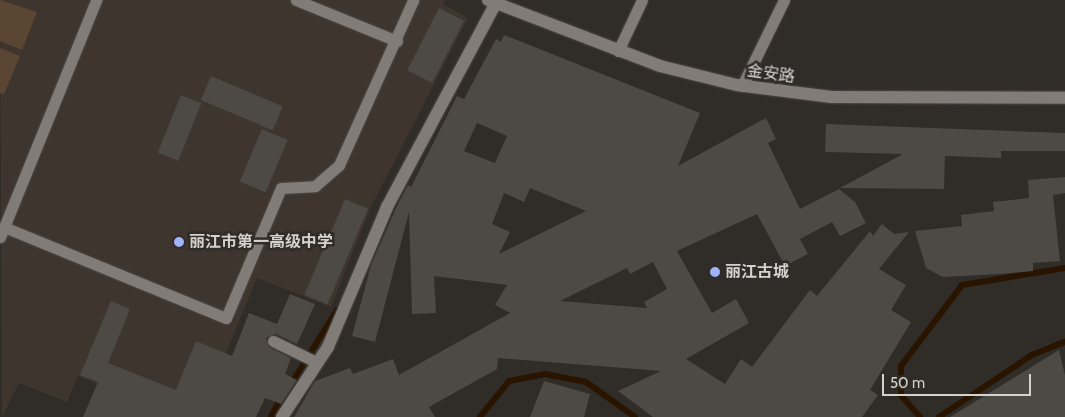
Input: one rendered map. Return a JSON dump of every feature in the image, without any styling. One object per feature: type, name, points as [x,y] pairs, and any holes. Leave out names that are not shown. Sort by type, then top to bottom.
[{"type":"street","name":"金安路","points":[[492,2],[618,51],[742,86],[831,97],[1065,98]]},
{"type":"street","points":[[282,417],[316,362],[328,347],[387,207],[492,2]]},
{"type":"lane","points":[[96,0],[2,232],[226,318],[281,188],[314,186],[339,165],[397,41],[413,0]]},
{"type":"lane","points":[[296,0],[397,41]]},
{"type":"lane","points":[[618,51],[642,0]]},
{"type":"lane","points":[[742,86],[784,0]]},
{"type":"lane","points":[[273,341],[316,362]]},
{"type":"shaded area","name":"丽江市第一高级中学","points":[[0,0],[445,0],[443,4],[468,18],[371,207],[331,307],[257,278],[226,353],[253,365],[173,417],[78,376],[67,402],[19,383],[2,417]]},
{"type":"shaded area","points":[[0,0],[37,12],[22,50],[0,41]]},
{"type":"shaded area","points":[[0,48],[20,56],[4,94],[0,93]]},
{"type":"building","points":[[439,8],[464,21],[432,83],[407,70]]},
{"type":"building","points":[[504,35],[700,113],[678,166],[766,118],[776,139],[768,143],[800,209],[839,189],[855,202],[866,223],[840,236],[832,222],[800,239],[808,254],[785,266],[757,214],[677,251],[712,313],[736,299],[749,323],[686,359],[725,384],[741,359],[752,367],[810,290],[817,296],[870,231],[873,236],[882,224],[894,234],[909,232],[879,269],[906,285],[891,310],[911,322],[870,390],[878,395],[862,417],[653,417],[618,391],[661,371],[498,358],[497,369],[429,407],[435,417],[294,417],[315,381],[350,368],[353,374],[393,359],[399,375],[510,313],[495,305],[507,285],[434,276],[436,313],[412,314],[409,212],[375,342],[352,336],[371,265],[397,206],[408,185],[411,187],[457,96],[464,99],[496,39],[501,42]],"holes":[[[477,123],[507,136],[495,163],[464,151]],[[530,188],[586,211],[499,254],[510,232],[492,224],[504,193],[524,202]],[[653,262],[667,289],[644,302],[647,308],[560,301],[627,268],[630,274]]]},
{"type":"building","points":[[211,76],[283,106],[273,130],[201,100]]},
{"type":"building","points":[[181,95],[201,103],[178,161],[158,152]]},
{"type":"building","points":[[826,124],[1065,133],[1065,151],[1001,151],[1001,158],[945,156],[944,189],[840,188],[903,154],[825,152]]},
{"type":"building","points":[[262,129],[288,140],[266,192],[240,181]]},
{"type":"building","points":[[1065,177],[1065,193],[1053,195],[1060,261],[1033,263],[1033,271],[943,277],[926,268],[915,231],[962,226],[961,215],[994,211],[993,202],[1029,198],[1028,180]]},
{"type":"building","points":[[345,199],[368,209],[327,305],[304,295]]},
{"type":"building","points":[[290,294],[315,304],[297,344],[276,334],[266,338],[269,347],[291,358],[285,374],[297,380],[281,404],[265,398],[256,417],[83,417],[98,382],[80,375],[111,301],[130,309],[108,363],[176,390],[196,341],[232,356],[249,313],[277,324]]},
{"type":"building","points":[[1059,350],[1065,375],[1065,417],[950,417]]},
{"type":"building","points":[[544,381],[590,394],[584,417],[530,417]]},
{"type":"waterway","points":[[920,417],[901,395],[901,366],[962,285],[1065,268]]},
{"type":"waterway","points":[[291,384],[337,310]]},
{"type":"waterway","points":[[939,417],[1032,355],[1065,342]]},
{"type":"waterway","points":[[480,417],[509,381],[545,374],[586,382],[635,417]]},
{"type":"waterway","points":[[271,417],[282,396]]},
{"type":"place","name":"丽江市第一高级中学","points":[[179,242]]},
{"type":"place","name":"丽江古城","points":[[715,272]]}]
